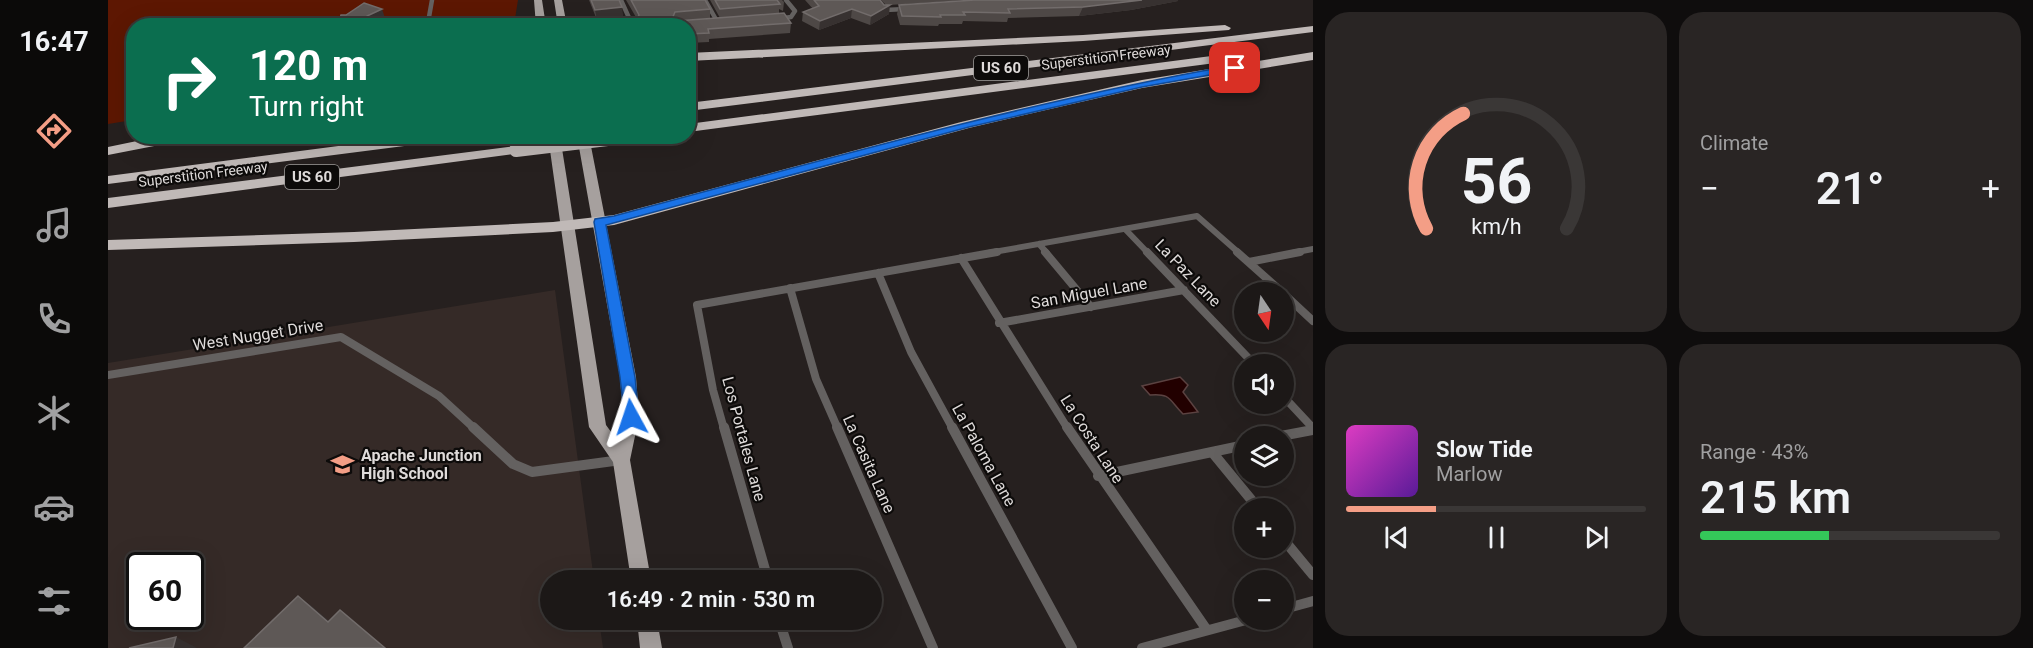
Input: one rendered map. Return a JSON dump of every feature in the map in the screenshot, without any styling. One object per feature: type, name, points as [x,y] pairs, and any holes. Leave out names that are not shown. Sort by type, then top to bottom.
[{"type":"highway","points":[[696,57],[1083,38],[1313,21]]},
{"type":"highway","name":"Superstition Freeway","points":[[696,106],[1313,29]]},
{"type":"highway","name":"Superstition Freeway","points":[[696,127],[1313,47]]},
{"type":"highway","points":[[108,245],[354,237],[566,226],[614,220],[966,125],[1046,106],[1142,84],[1313,56]]},
{"type":"highway","points":[[108,151],[144,144]]},
{"type":"highway","name":"Superstition Freeway","points":[[108,180],[389,144]]},
{"type":"highway","name":"Superstition Freeway","points":[[108,203],[562,144]]},
{"type":"main road","points":[[538,0],[540,18]]},
{"type":"main road","points":[[558,0],[561,18]]},
{"type":"main road","points":[[555,144],[598,427],[621,460]]},
{"type":"main road","points":[[585,144],[628,377],[631,417],[621,460],[638,570]]},
{"type":"main road","points":[[648,630],[651,648]]},
{"type":"lane","points":[[426,18],[429,17],[432,0]]},
{"type":"lane","points":[[621,0],[629,18]]},
{"type":"lane","points":[[705,0],[718,23]]},
{"type":"lane","points":[[770,20],[791,16],[795,11],[786,0]]},
{"type":"lane","points":[[876,0],[885,10],[909,9]]},
{"type":"lane","points":[[707,24],[728,22]]},
{"type":"lane","points":[[790,288],[1197,216],[1271,282]]},
{"type":"lane","name":"La Paz Lane","points":[[1125,229],[1245,354]]},
{"type":"lane","points":[[1039,244],[1091,307]]},
{"type":"lane","points":[[1249,262],[1313,249]]},
{"type":"lane","name":"La Costa Lane","points":[[961,258],[999,323],[1098,476],[1207,630]]},
{"type":"lane","name":"La Paloma Lane","points":[[878,273],[911,352],[1072,648]]},
{"type":"lane","name":"Los Portales Lane","points":[[765,570],[713,390],[697,304],[790,288]]},
{"type":"lane","name":"La Casita Lane","points":[[790,288],[816,379],[933,648]]},
{"type":"lane","name":"San Miguel Lane","points":[[999,323],[1184,290]]},
{"type":"lane","points":[[1294,303],[1313,321]]},
{"type":"lane","name":"West Nugget Drive","points":[[108,375],[341,337],[439,396],[513,464],[532,472],[621,460]]},
{"type":"lane","points":[[1294,408],[1313,429],[1294,433]]},
{"type":"lane","points":[[1098,476],[1234,447]]},
{"type":"lane","points":[[1212,452],[1250,498]]},
{"type":"lane","points":[[1294,552],[1313,575]]},
{"type":"lane","points":[[1294,606],[1313,601]]},
{"type":"lane","points":[[1142,648],[1234,623]]},
{"type":"lane","points":[[782,630],[788,648]]},
{"type":"shaded area","points":[[108,0],[518,0],[515,18],[126,18],[126,121],[108,124]]},
{"type":"shaded area","name":"Apache Junction High School","points":[[555,290],[593,570],[540,570],[540,630],[600,630],[603,648],[108,648],[108,363]]},
{"type":"shaded area","points":[[1180,377],[1188,385],[1183,392],[1198,412],[1183,414],[1169,398],[1162,395],[1150,395],[1142,386]]},
{"type":"building","points":[[591,0],[619,0],[622,7],[595,10]]},
{"type":"building","points":[[631,0],[705,0],[710,9],[675,12],[672,18],[638,18],[639,15]]},
{"type":"building","points":[[715,0],[777,0],[780,4],[720,9]]},
{"type":"building","points":[[814,0],[880,0],[884,5],[890,5],[871,16],[852,9],[820,21],[803,12],[819,6]]},
{"type":"building","points":[[975,0],[1142,0],[1083,7],[1008,9],[1010,13],[963,12],[965,15],[940,15],[941,17],[902,16],[899,5]]},
{"type":"building","points":[[364,3],[382,9],[367,18],[340,18],[341,15],[346,15]]},
{"type":"building","points":[[784,13],[791,23],[708,29],[709,33],[696,34],[696,20]]},
{"type":"building","points":[[298,596],[328,622],[340,610],[385,648],[244,648]]},
{"type":"building","points":[[176,637],[173,648],[129,648]]},
{"type":"place","name":"Apache Junction High School","points":[[343,464]]},
{"type":"route","points":[[631,417],[628,377],[600,222],[966,125],[1142,84],[1235,68]]}]
